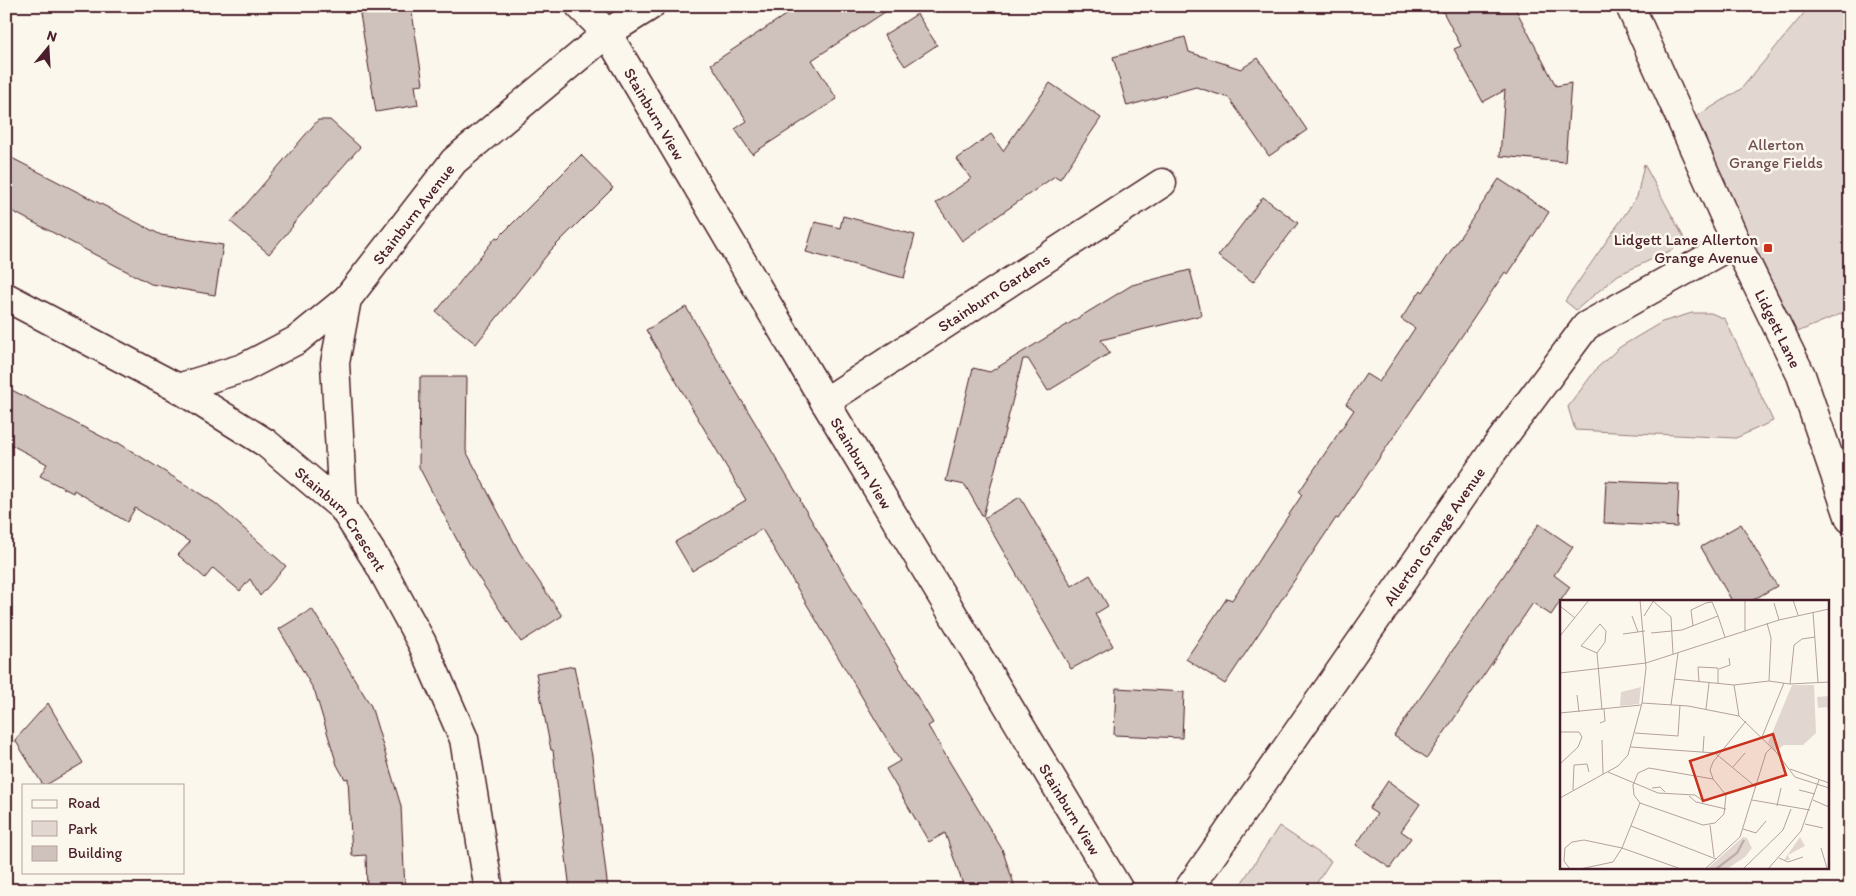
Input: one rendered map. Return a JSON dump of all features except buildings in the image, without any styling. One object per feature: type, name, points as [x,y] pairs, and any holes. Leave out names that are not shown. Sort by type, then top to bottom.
[{"type":"street","name":"Stainburn View","points":[[580,6],[607,33],[825,402],[1119,890]]},
{"type":"street","name":"Stainburn Avenue","points":[[343,508],[335,363],[346,299],[454,161],[607,33],[650,6]]},
{"type":"street","name":"Lidgett Lane","points":[[1630,6],[1736,242],[1801,375],[1850,519]]},
{"type":"street","name":"Stainburn Gardens","points":[[825,402],[1162,183]]},
{"type":"street","name":"Allerton Grange Avenue","points":[[1188,890],[1493,451],[1586,326],[1736,242]]},
{"type":"street","name":"Stainburn Crescent","points":[[6,297],[178,388],[266,442],[343,508],[379,564],[422,643],[464,739],[489,890]]},
{"type":"street","points":[[178,388],[244,368],[297,340],[346,299]]},
{"type":"green space","name":"Allerton Grange Fields","points":[[1810,6],[1850,6],[1850,310],[1783,338],[1683,125],[1741,89]]},
{"type":"green space","points":[[1644,164],[1684,238],[1672,250],[1618,275],[1576,310],[1565,301],[1637,197]]},
{"type":"green space","points":[[1692,313],[1711,313],[1725,319],[1773,421],[1736,438],[1575,430],[1568,407],[1597,368],[1620,347],[1662,322]]},
{"type":"green space","points":[[1279,826],[1331,861],[1312,890],[1237,890]]},
{"type":"place","name":"Lidgett Lane Allerton Grange Avenue","points":[[1768,248]]}]
